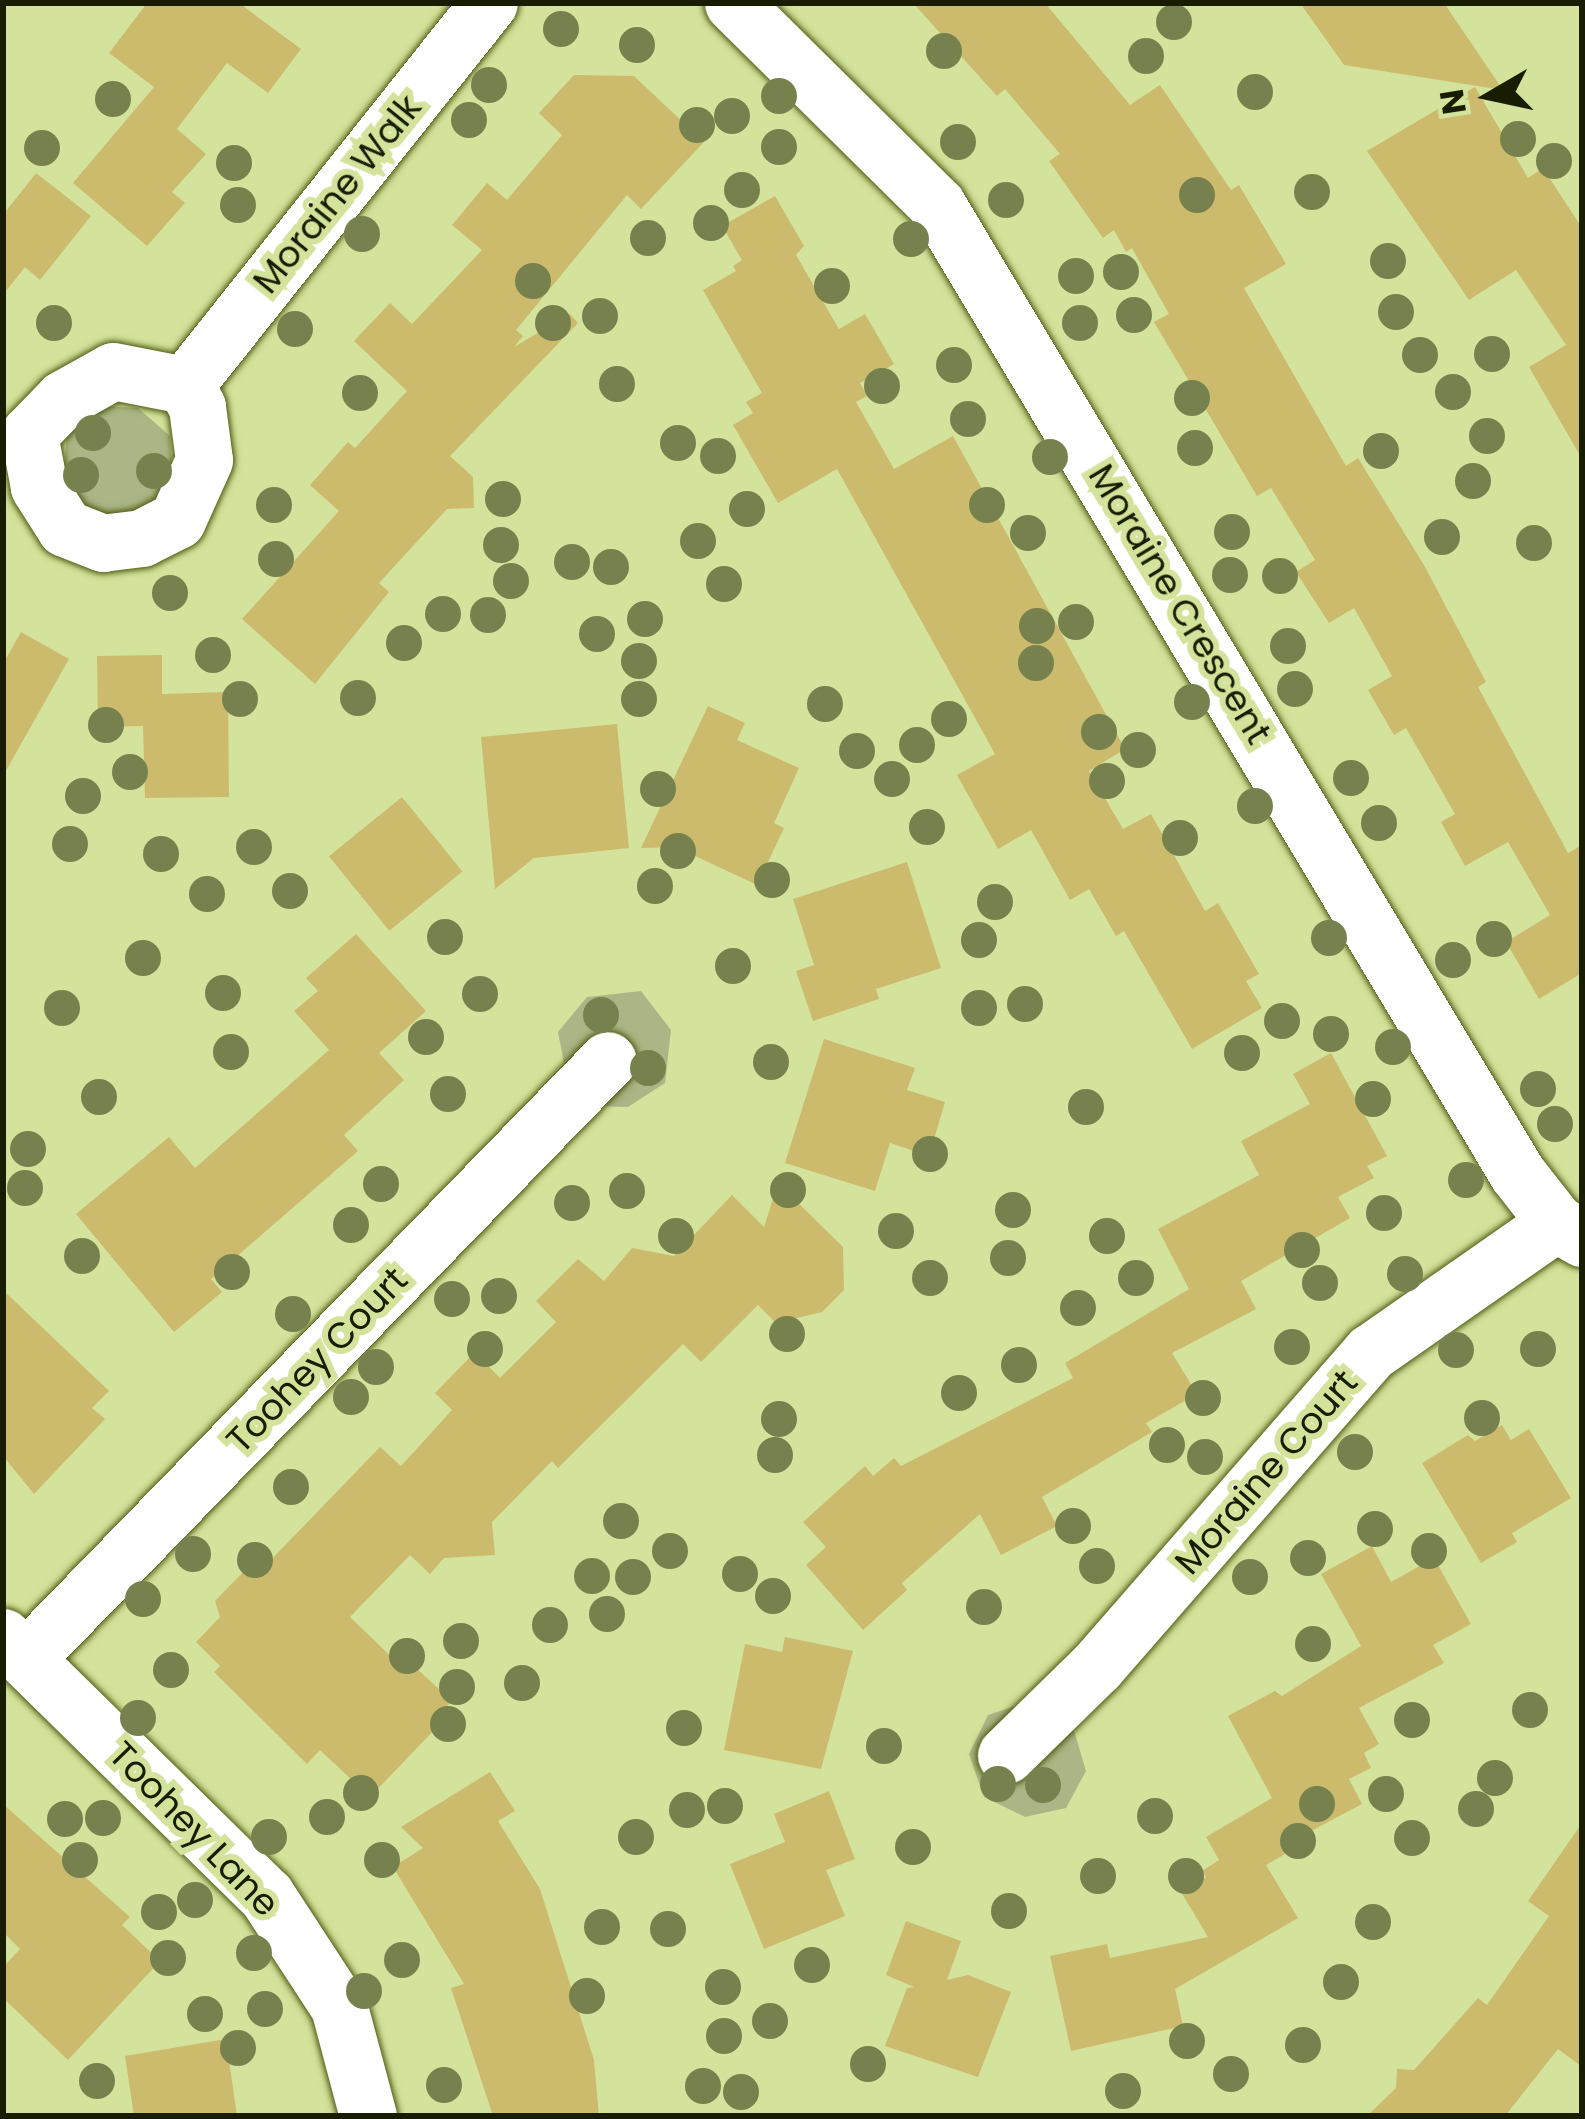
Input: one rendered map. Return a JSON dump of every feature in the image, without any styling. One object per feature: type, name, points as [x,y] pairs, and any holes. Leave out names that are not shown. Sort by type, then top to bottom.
[{"type":"street","name":"Moraine Walk","points":[[185,385],[489,3]]},
{"type":"street","name":"Moraine Crescent","points":[[733,3],[937,205],[1517,1173],[1569,1230]]},
{"type":"street","name":"Toohey Court","points":[[14,1648],[608,1060]]},
{"type":"street","name":"Moraine Court","points":[[1006,1755],[1096,1666],[1370,1352],[1569,1230]]},
{"type":"street","name":"Toohey Lane","points":[[14,1648],[266,1894],[338,2007],[368,2116]]},
{"type":"green space","points":[[100,406],[138,408],[170,436],[173,489],[142,517],[99,519],[63,484],[67,434]]},
{"type":"green space","points":[[641,991],[671,1030],[665,1083],[628,1107],[594,1106],[568,1084],[558,1032],[587,997]]},
{"type":"green space","points":[[1030,1701],[1073,1727],[1086,1771],[1066,1808],[1025,1817],[984,1797],[969,1754],[988,1715]]},
{"type":"building","points":[[147,3],[239,3],[301,49],[268,93],[227,63],[177,129],[206,154],[172,192],[185,203],[147,246],[73,183],[154,87],[109,53]]},
{"type":"building","points":[[913,3],[1045,3],[1130,105],[1160,85],[1231,190],[1239,185],[1286,264],[1244,288],[1346,466],[1358,458],[1424,565],[1486,682],[1478,687],[1568,853],[1582,845],[1582,973],[1539,999],[1506,942],[1550,915],[1508,842],[1465,866],[1441,822],[1455,814],[1406,728],[1394,735],[1368,690],[1392,676],[1354,608],[1329,623],[1296,572],[1315,560],[1271,488],[1257,496],[1154,322],[1169,314],[1132,248],[1126,252],[1114,230],[1103,238],[1049,161],[1060,154],[1005,89],[997,96]]},
{"type":"building","points":[[1300,3],[1444,3],[1503,90],[1344,65]]},
{"type":"building","points":[[574,75],[634,76],[704,142],[641,209],[627,195],[516,330],[523,336],[514,347],[570,314],[578,323],[450,456],[473,477],[474,508],[447,509],[379,583],[389,592],[315,684],[242,619],[339,511],[310,485],[348,442],[355,448],[407,391],[354,341],[390,303],[412,324],[482,250],[452,225],[487,183],[507,200],[562,135],[539,113]]},
{"type":"building","points":[[1475,87],[1528,178],[1543,168],[1582,228],[1582,459],[1529,367],[1566,345],[1516,270],[1469,300],[1367,151]]},
{"type":"building","points":[[36,173],[91,216],[40,280],[25,267],[3,295],[3,215]]},
{"type":"building","points":[[775,196],[804,246],[796,255],[839,329],[865,314],[894,364],[860,383],[867,396],[856,402],[894,469],[953,436],[1125,749],[1089,771],[1123,829],[1151,814],[1205,911],[1218,903],[1259,974],[1246,981],[1262,1008],[1192,1049],[1124,931],[1116,936],[1089,889],[1070,900],[1031,830],[998,849],[957,775],[995,754],[837,469],[778,503],[733,425],[753,413],[746,402],[762,393],[703,290],[736,271],[733,266],[742,260],[722,226]]},
{"type":"building","points":[[21,632],[69,659],[3,776],[3,664]]},
{"type":"building","points":[[162,655],[162,694],[228,692],[229,797],[145,798],[143,726],[98,727],[97,656]]},
{"type":"building","points":[[708,706],[745,723],[737,740],[799,768],[774,823],[784,828],[757,885],[676,847],[641,848]]},
{"type":"building","points":[[617,724],[629,848],[534,858],[495,889],[481,737]]},
{"type":"building","points":[[402,797],[462,872],[389,931],[329,856]]},
{"type":"building","points":[[907,862],[941,968],[876,989],[879,999],[813,1021],[796,971],[814,965],[793,899]]},
{"type":"building","points":[[356,934],[426,1011],[379,1053],[404,1080],[344,1135],[358,1151],[211,1279],[222,1292],[174,1332],[76,1214],[169,1137],[195,1168],[329,1050],[294,1011],[318,991],[306,978]]},
{"type":"building","points":[[824,1039],[915,1068],[907,1090],[945,1102],[929,1156],[890,1143],[875,1191],[785,1163]]},
{"type":"building","points":[[1331,1053],[1387,1156],[1367,1166],[1374,1178],[1338,1197],[1350,1218],[1241,1281],[1256,1309],[1172,1353],[1197,1394],[1146,1423],[1152,1432],[1042,1497],[1057,1526],[1001,1555],[980,1514],[902,1583],[907,1590],[863,1630],[806,1565],[826,1547],[803,1522],[865,1466],[873,1476],[894,1458],[901,1466],[1073,1378],[1065,1363],[1189,1289],[1158,1229],[1259,1175],[1241,1141],[1310,1104],[1293,1074]]},
{"type":"building","points":[[778,1183],[843,1247],[844,1290],[822,1312],[776,1323],[758,1305],[701,1362],[683,1344],[558,1468],[552,1461],[492,1522],[495,1555],[444,1558],[430,1574],[410,1555],[350,1617],[408,1673],[414,1666],[452,1701],[433,1721],[438,1726],[370,1797],[320,1750],[307,1764],[214,1672],[220,1666],[196,1642],[220,1617],[215,1601],[259,1556],[267,1564],[380,1447],[401,1466],[452,1410],[435,1393],[475,1352],[500,1378],[556,1322],[536,1301],[578,1259],[604,1281],[632,1248],[674,1256],[732,1195],[764,1227]]},
{"type":"building","points":[[3,1290],[109,1391],[92,1408],[105,1419],[34,1494],[3,1456]]},
{"type":"building","points":[[1502,1425],[1511,1440],[1529,1429],[1571,1498],[1512,1533],[1517,1542],[1481,1563],[1422,1463],[1468,1435],[1475,1441]]},
{"type":"building","points":[[1372,1546],[1391,1582],[1434,1558],[1471,1624],[1433,1645],[1444,1663],[1359,1708],[1379,1744],[1364,1753],[1371,1768],[1349,1779],[1362,1804],[1281,1847],[1285,1854],[1266,1865],[1298,1918],[1175,1989],[1183,2026],[1071,2051],[1050,1956],[1107,1944],[1110,1958],[1208,1937],[1181,1892],[1206,1877],[1202,1871],[1219,1860],[1206,1837],[1272,1798],[1228,1716],[1275,1691],[1282,1696],[1361,1646],[1321,1574]]},
{"type":"building","points":[[785,1637],[853,1651],[821,1769],[724,1750],[745,1644],[782,1652]]},
{"type":"building","points":[[490,1772],[515,1811],[498,1821],[540,1889],[594,2060],[599,2116],[493,2116],[451,1988],[464,1984],[393,1867],[423,1848],[401,1827]]},
{"type":"building","points":[[829,1791],[855,1859],[826,1870],[845,1916],[764,1949],[730,1864],[785,1842],[774,1814]]},
{"type":"building","points":[[3,1804],[130,1917],[122,1925],[160,1961],[68,2060],[3,1998],[3,1967],[20,1949],[3,1932]]},
{"type":"building","points":[[1582,1823],[1582,2067],[1558,2049],[1505,2116],[1367,2116],[1396,2088],[1397,2069],[1414,2070],[1478,1998],[1487,2005],[1549,1916],[1528,1901]]},
{"type":"building","points":[[906,1921],[961,1941],[947,1980],[968,1975],[1011,1992],[978,2077],[885,2046],[907,1988],[914,1987],[886,1975]]},
{"type":"building","points":[[226,2039],[237,2116],[134,2116],[125,2056]]}]
